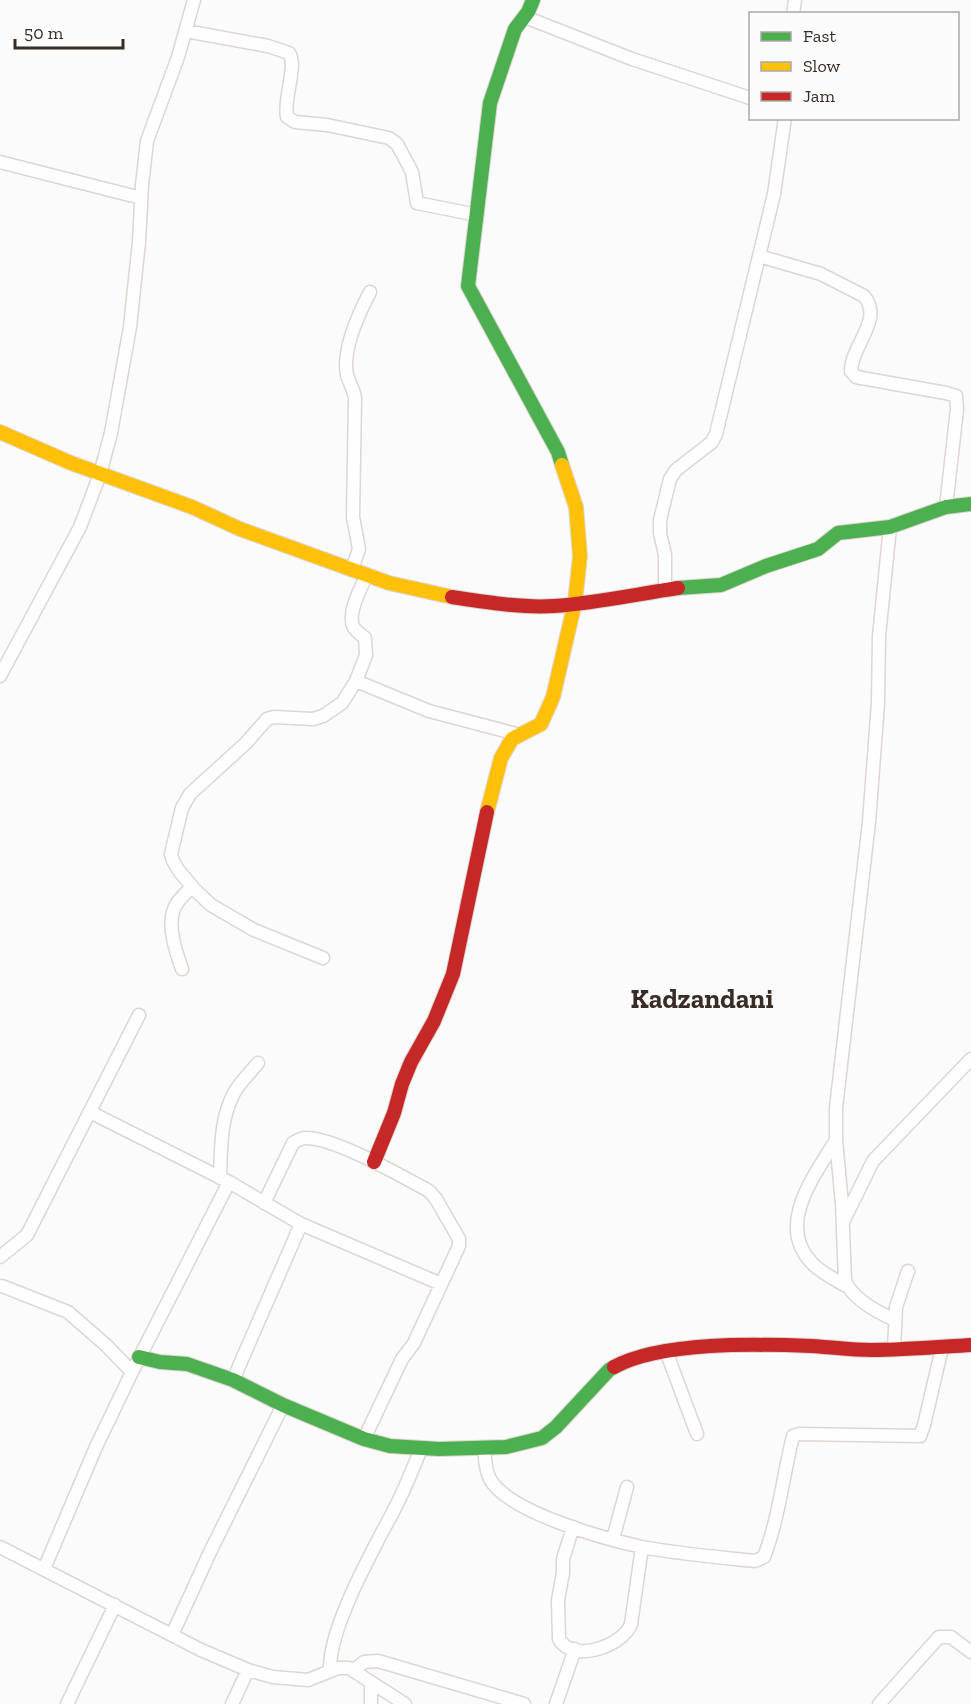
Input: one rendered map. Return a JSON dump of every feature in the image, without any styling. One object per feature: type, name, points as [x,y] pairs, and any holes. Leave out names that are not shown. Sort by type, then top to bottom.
[{"type":"street","points":[[0,676],[80,526],[111,433],[122,382],[137,263],[147,141],[186,31],[194,0]]},
{"type":"street","points":[[374,1162],[394,1113],[402,1084],[434,1021],[453,974],[481,836],[501,758],[512,739],[541,724],[546,716],[553,697],[575,602],[580,556],[579,529],[576,507],[564,468],[558,452],[468,286],[490,103],[515,29],[525,17],[533,0]]},
{"type":"street","points":[[525,17],[643,63],[749,98]]},
{"type":"street","points":[[186,31],[268,46],[289,53],[293,60],[286,112],[290,120],[389,138],[397,144],[412,172],[417,203],[477,215]]},
{"type":"street","points":[[666,590],[665,555],[660,533],[660,520],[670,479],[676,470],[712,442],[717,434],[774,194],[785,120]]},
{"type":"street","points":[[0,162],[141,198]]},
{"type":"street","points":[[759,256],[821,274],[864,296],[868,301],[870,320],[851,361],[851,371],[856,377],[956,396],[957,409],[946,507]]},
{"type":"street","points":[[352,569],[359,549],[353,523],[355,398],[347,370],[352,337],[361,308],[370,291]]},
{"type":"street","points":[[0,432],[99,474],[192,507],[240,529],[352,569],[411,589],[486,602],[540,606],[726,584],[766,566],[818,549],[838,533],[891,527],[946,507],[971,504]]},
{"type":"street","points":[[848,1287],[844,1276],[836,1107],[868,822],[878,703],[879,636],[891,527]]},
{"type":"street","points":[[322,958],[254,930],[211,905],[192,887],[173,861],[171,854],[182,808],[190,794],[246,743],[267,719],[319,717],[342,703],[356,681],[366,656],[365,638],[353,627],[352,619],[357,594],[367,574]]},
{"type":"street","points":[[356,681],[429,711],[520,735]]},
{"type":"street","points":[[182,969],[173,944],[173,912],[175,906],[192,887]]},
{"type":"street","points":[[0,1257],[27,1235],[139,1014]]},
{"type":"street","points":[[842,1223],[873,1161],[971,1059]]},
{"type":"street","points":[[44,1569],[96,1448],[225,1180],[222,1135],[228,1108],[235,1091],[258,1063]]},
{"type":"street","points":[[90,1112],[225,1180],[301,1224],[441,1284]]},
{"type":"street","points":[[264,1203],[293,1143],[300,1138],[317,1140],[344,1148],[429,1191],[459,1239],[459,1246],[414,1343],[402,1359],[364,1439]]},
{"type":"street","points":[[836,1140],[806,1193],[796,1224],[803,1249],[812,1263],[848,1287],[875,1310],[895,1320]]},
{"type":"street","points":[[233,1380],[301,1224]]},
{"type":"street","points":[[894,1349],[898,1298],[908,1271]]},
{"type":"street","points":[[1,1284],[68,1312],[107,1346],[132,1372]]},
{"type":"street","points":[[139,1357],[160,1362],[187,1364],[233,1380],[283,1405],[364,1439],[390,1446],[421,1449],[506,1447],[542,1438],[556,1428],[609,1370],[644,1355],[709,1347],[894,1349],[971,1345]]},
{"type":"street","points":[[484,1448],[489,1479],[500,1492],[525,1508],[573,1527],[642,1547],[755,1561],[762,1559],[768,1548],[793,1436],[799,1434],[920,1436],[942,1348]]},
{"type":"street","points":[[666,1351],[697,1434]]},
{"type":"street","points":[[172,1635],[211,1550],[283,1405]]},
{"type":"street","points":[[330,1671],[333,1644],[346,1609],[421,1449]]},
{"type":"street","points":[[613,1539],[627,1487]]},
{"type":"street","points":[[573,1527],[563,1559],[558,1620],[561,1643],[575,1649],[598,1650],[622,1638],[628,1630],[642,1547]]},
{"type":"street","points":[[0,1547],[201,1650],[248,1670],[273,1677],[308,1680],[343,1667],[354,1671],[405,1704]]},
{"type":"street","points":[[67,1704],[115,1605]]},
{"type":"street","points":[[879,1704],[939,1637],[951,1637],[971,1652]]},
{"type":"street","points":[[556,1704],[575,1649]]},
{"type":"street","points":[[354,1671],[364,1662],[378,1661],[524,1704]]},
{"type":"street","points":[[232,1704],[248,1670]]},
{"type":"street","points":[[371,1682],[371,1704]]},
{"type":"traffic: fast","points":[[533,0],[528,12],[515,29],[490,103],[468,286],[558,452],[562,465]]},
{"type":"traffic: fast","points":[[678,588],[721,585],[766,566],[818,549],[838,533],[890,527],[946,507],[971,504]]},
{"type":"traffic: fast","points":[[139,1357],[160,1362],[187,1364],[233,1380],[283,1405],[364,1439],[390,1446],[439,1449],[506,1447],[542,1438],[556,1427],[614,1367]]},
{"type":"traffic: slow","points":[[0,432],[71,463],[192,507],[240,529],[389,583],[452,597]]},
{"type":"traffic: slow","points":[[487,812],[501,758],[512,739],[541,724],[553,697],[575,602],[580,556],[576,507],[562,465]]},
{"type":"traffic: jam","points":[[452,597],[490,603],[554,606],[601,601],[678,588]]},
{"type":"traffic: jam","points":[[374,1162],[411,1062],[434,1021],[453,974],[487,812]]},
{"type":"traffic: jam","points":[[614,1367],[657,1352],[710,1346],[790,1345],[871,1350],[971,1345]]},
{"type":"district","name":"Kadzandani","points":[[702,999]]}]
